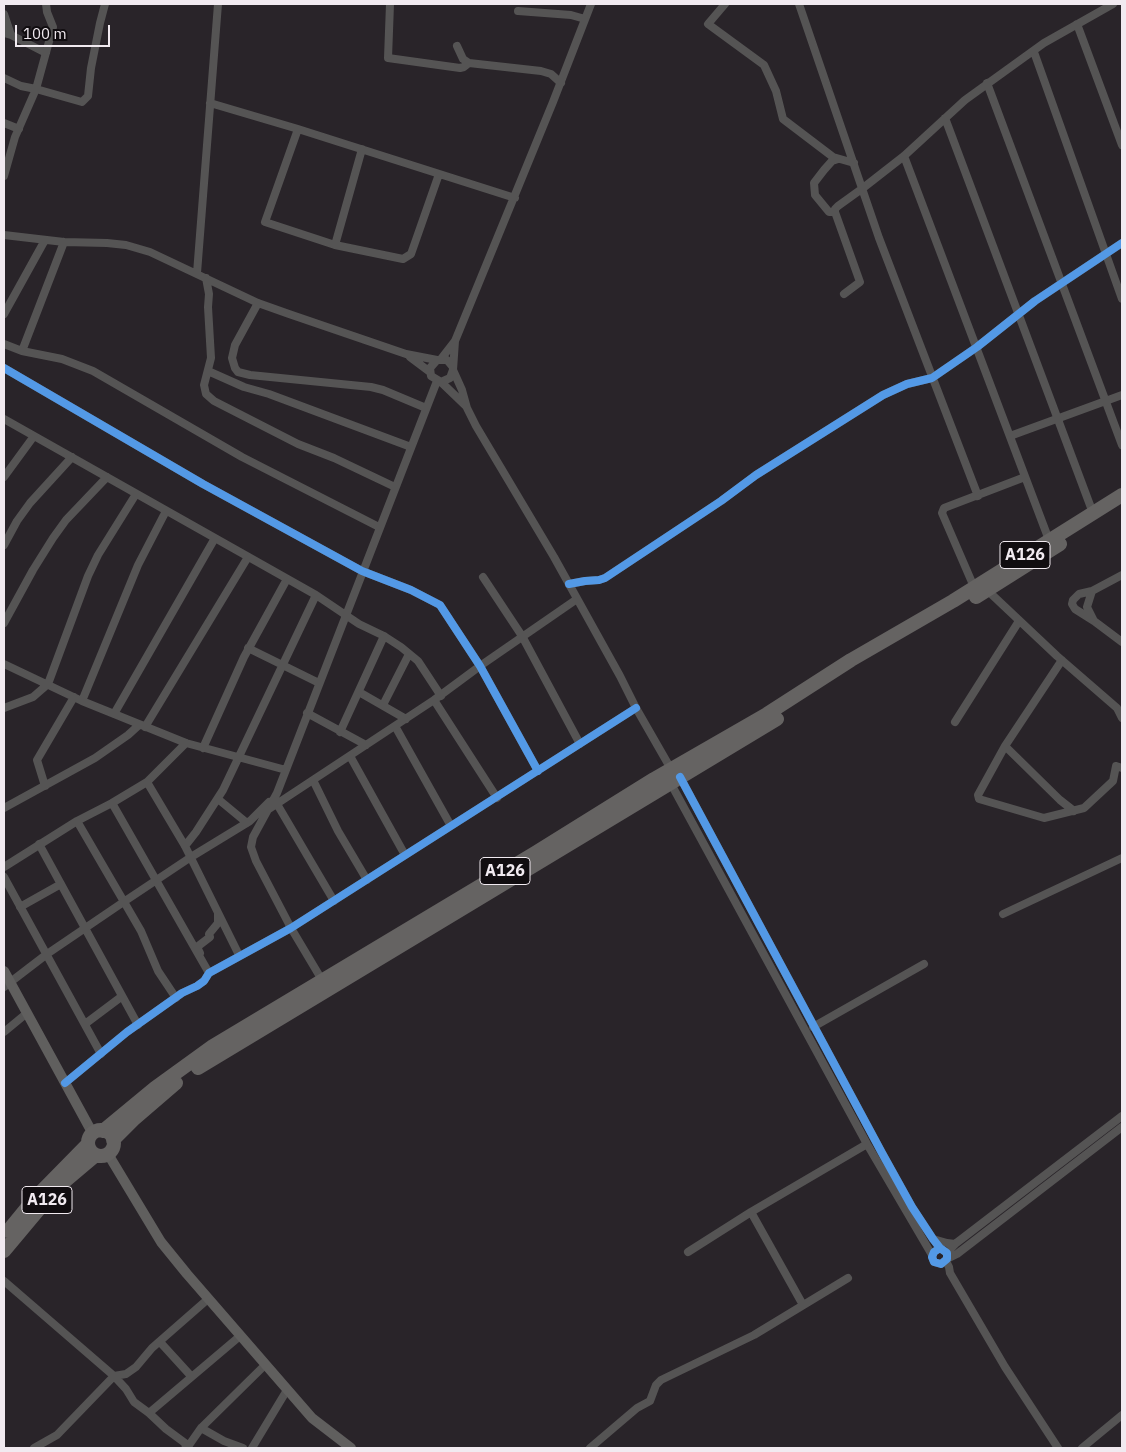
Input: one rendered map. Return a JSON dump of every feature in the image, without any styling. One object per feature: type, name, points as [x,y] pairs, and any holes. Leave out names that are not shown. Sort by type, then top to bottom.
[{"type":"highway","name":"A126","points":[[980,589],[1049,540],[1122,495]]},
{"type":"highway","name":"A126","points":[[4,1251],[50,1196],[100,1143],[155,1088],[192,1060],[527,858],[775,721],[924,623],[1122,506]]},
{"type":"highway","name":"A126","points":[[4,1236],[35,1198],[100,1143],[210,1060],[674,776]]},
{"type":"street","points":[[5,172],[19,129],[36,89],[53,27],[46,4]]},
{"type":"street","points":[[4,78],[21,86],[82,102],[86,100],[105,4]]},
{"type":"street","points":[[197,273],[218,4]]},
{"type":"street","points":[[390,4],[388,58],[460,68],[469,63]]},
{"type":"street","points":[[322,980],[291,928],[250,847],[253,837],[277,793],[426,408],[439,381],[450,378],[453,368],[455,341],[591,4]]},
{"type":"street","points":[[725,4],[708,24],[764,65],[776,91],[783,119],[833,157],[854,163]]},
{"type":"street","points":[[799,4],[879,238],[978,496]]},
{"type":"street","points":[[844,294],[860,282],[835,212],[838,206],[904,156],[944,118],[988,83],[1077,24],[1113,4]]},
{"type":"street","points":[[518,10],[571,15],[585,19]]},
{"type":"street","points":[[4,14],[8,34],[46,53]]},
{"type":"street","points":[[1077,24],[1122,145]]},
{"type":"street","points":[[457,46],[462,59],[469,63],[540,71],[551,74],[561,82]]},
{"type":"street","points":[[1034,52],[1122,299]]},
{"type":"street","points":[[988,83],[1122,445]]},
{"type":"street","points":[[210,103],[514,198]]},
{"type":"street","points":[[944,118],[1093,513]]},
{"type":"street","points":[[4,123],[19,129]]},
{"type":"street","points":[[298,129],[265,222],[335,245],[404,259],[411,254],[439,174]]},
{"type":"street","points":[[335,245],[362,149]]},
{"type":"street","points":[[904,156],[1049,540]]},
{"type":"street","points":[[835,212],[829,212],[816,195],[814,183],[832,161],[838,159]]},
{"type":"street","points":[[4,235],[64,242],[126,245],[150,252],[258,303],[406,354],[447,360],[453,368],[467,408],[577,598],[886,1161],[912,1207],[944,1257],[944,1270],[950,1273],[1005,1367],[1058,1448]]},
{"type":"street","points":[[4,314],[45,240]]},
{"type":"street","points":[[22,351],[64,242]]},
{"type":"street","points":[[569,584],[605,578],[756,475],[883,395],[907,384],[932,378],[977,347],[1018,314],[1122,243]]},
{"type":"street","points":[[206,278],[209,294],[210,358],[204,385],[206,394],[214,401],[298,444],[395,486]]},
{"type":"street","points":[[258,303],[235,345],[232,358],[238,372],[250,375],[371,387],[426,408]]},
{"type":"street","points":[[430,372],[432,364],[455,341]]},
{"type":"street","points":[[4,344],[22,351]]},
{"type":"street","points":[[4,350],[22,351],[62,359],[93,371],[242,458],[379,527]]},
{"type":"street","points":[[406,354],[430,372],[431,376],[439,381],[467,408]]},
{"type":"street","points":[[4,368],[203,484],[362,571],[410,590],[440,605],[480,666],[538,771]]},
{"type":"street","points":[[208,370],[244,387],[269,394],[411,447]]},
{"type":"street","points":[[1010,436],[1122,395]]},
{"type":"street","points":[[4,419],[316,595],[360,624],[384,636],[409,654],[418,661],[428,674],[437,698],[497,798]]},
{"type":"street","points":[[4,477],[34,436]]},
{"type":"street","points":[[4,545],[17,521],[30,503],[72,457]]},
{"type":"street","points":[[4,623],[53,538],[66,520],[107,477]]},
{"type":"street","points":[[1025,477],[944,508],[942,513],[980,589],[1117,708],[1122,718]]},
{"type":"street","points":[[4,708],[33,696],[48,684],[88,576],[98,555],[136,494]]},
{"type":"street","points":[[82,701],[138,565],[166,511]]},
{"type":"street","points":[[114,714],[215,538]]},
{"type":"street","points":[[4,808],[95,758],[142,726],[248,557]]},
{"type":"street","points":[[1122,575],[1092,591],[1080,594],[1073,600],[1072,604],[1075,610],[1094,621],[1122,642]]},
{"type":"street","points":[[483,577],[522,636],[580,744]]},
{"type":"street","points":[[203,748],[248,648],[287,579]]},
{"type":"street","points":[[1092,591],[1087,607],[1094,621]]},
{"type":"street","points":[[185,846],[218,799],[316,595]]},
{"type":"street","points":[[268,810],[437,698],[577,598]]},
{"type":"street","points":[[955,722],[1019,621]]},
{"type":"street","points":[[340,732],[384,636]]},
{"type":"street","points":[[248,648],[319,683]]},
{"type":"street","points":[[383,706],[409,654]]},
{"type":"street","points":[[1062,660],[1005,746],[978,795],[980,801],[1044,818],[1084,808],[1113,781],[1116,766],[1122,768]]},
{"type":"street","points":[[4,664],[82,701],[186,743],[286,770]]},
{"type":"street","points":[[359,692],[406,719]]},
{"type":"street","points":[[45,786],[37,760],[74,697]]},
{"type":"street","points":[[65,1083],[138,1025],[204,981],[209,973],[291,928],[636,708]]},
{"type":"street","points":[[1117,708],[1122,722]]},
{"type":"street","points":[[308,713],[366,746]]},
{"type":"street","points":[[395,726],[451,826]]},
{"type":"street","points":[[4,867],[77,821],[147,782],[186,743]]},
{"type":"street","points":[[1005,746],[1060,800],[1074,811]]},
{"type":"street","points":[[350,756],[405,855]]},
{"type":"street","points":[[674,776],[867,1144],[932,1255],[937,1249],[944,1257]]},
{"type":"street","points":[[313,780],[338,831],[367,880]]},
{"type":"street","points":[[147,782],[191,857],[239,955]]},
{"type":"street","points":[[7,985],[47,954],[125,901],[191,857],[247,823],[277,793]]},
{"type":"street","points":[[218,799],[247,823]]},
{"type":"street","points":[[112,803],[209,973]]},
{"type":"street","points":[[277,804],[334,901]]},
{"type":"street","points":[[77,821],[125,901],[141,931],[158,971],[176,998]]},
{"type":"street","points":[[39,844],[138,1025]]},
{"type":"street","points":[[1003,914],[1122,858]]},
{"type":"street","points":[[4,877],[101,1054]]},
{"type":"street","points":[[20,907],[62,884]]},
{"type":"street","points":[[209,973],[197,947],[210,937],[209,934],[218,924],[218,913]]},
{"type":"street","points":[[813,1027],[924,964]]},
{"type":"street","points":[[4,970],[7,985],[27,1013],[100,1143],[161,1242],[312,1418],[351,1448]]},
{"type":"street","points":[[84,1024],[121,997]]},
{"type":"street","points":[[4,1032],[27,1013]]},
{"type":"street","points":[[944,1257],[955,1244],[1122,1116]]},
{"type":"street","points":[[944,1257],[957,1254],[1122,1127]]},
{"type":"street","points":[[688,1252],[751,1212],[867,1144]]},
{"type":"street","points":[[751,1212],[803,1305]]},
{"type":"street","points":[[933,1239],[947,1244],[955,1244]]},
{"type":"street","points":[[590,1448],[637,1408],[650,1401],[656,1385],[661,1380],[754,1335],[848,1278]]},
{"type":"street","points":[[4,1281],[114,1376],[126,1389],[134,1402],[185,1443],[187,1448]]},
{"type":"street","points":[[34,1448],[57,1435],[114,1376],[126,1374],[136,1367],[152,1348],[208,1299]]},
{"type":"street","points":[[149,1413],[240,1336]]},
{"type":"street","points":[[160,1342],[191,1376]]},
{"type":"street","points":[[187,1448],[201,1428],[265,1365]]},
{"type":"street","points":[[252,1448],[287,1390]]},
{"type":"street","points":[[1082,1448],[1122,1415]]},
{"type":"street","points":[[201,1428],[224,1441],[243,1448]]},
{"type":"cycle path","points":[[569,584],[605,578],[721,501],[756,475],[883,395],[907,384],[932,378],[977,347],[1035,301],[1122,243]]},
{"type":"cycle path","points":[[4,368],[203,484],[362,571],[411,590],[440,605],[480,666],[538,771]]},
{"type":"cycle path","points":[[65,1083],[127,1032],[182,993],[204,981],[209,973],[291,928],[636,708]]},
{"type":"cycle path","points":[[680,777],[912,1207],[933,1239],[947,1253],[947,1259],[941,1264],[934,1262],[932,1257],[934,1252],[940,1248]]}]
